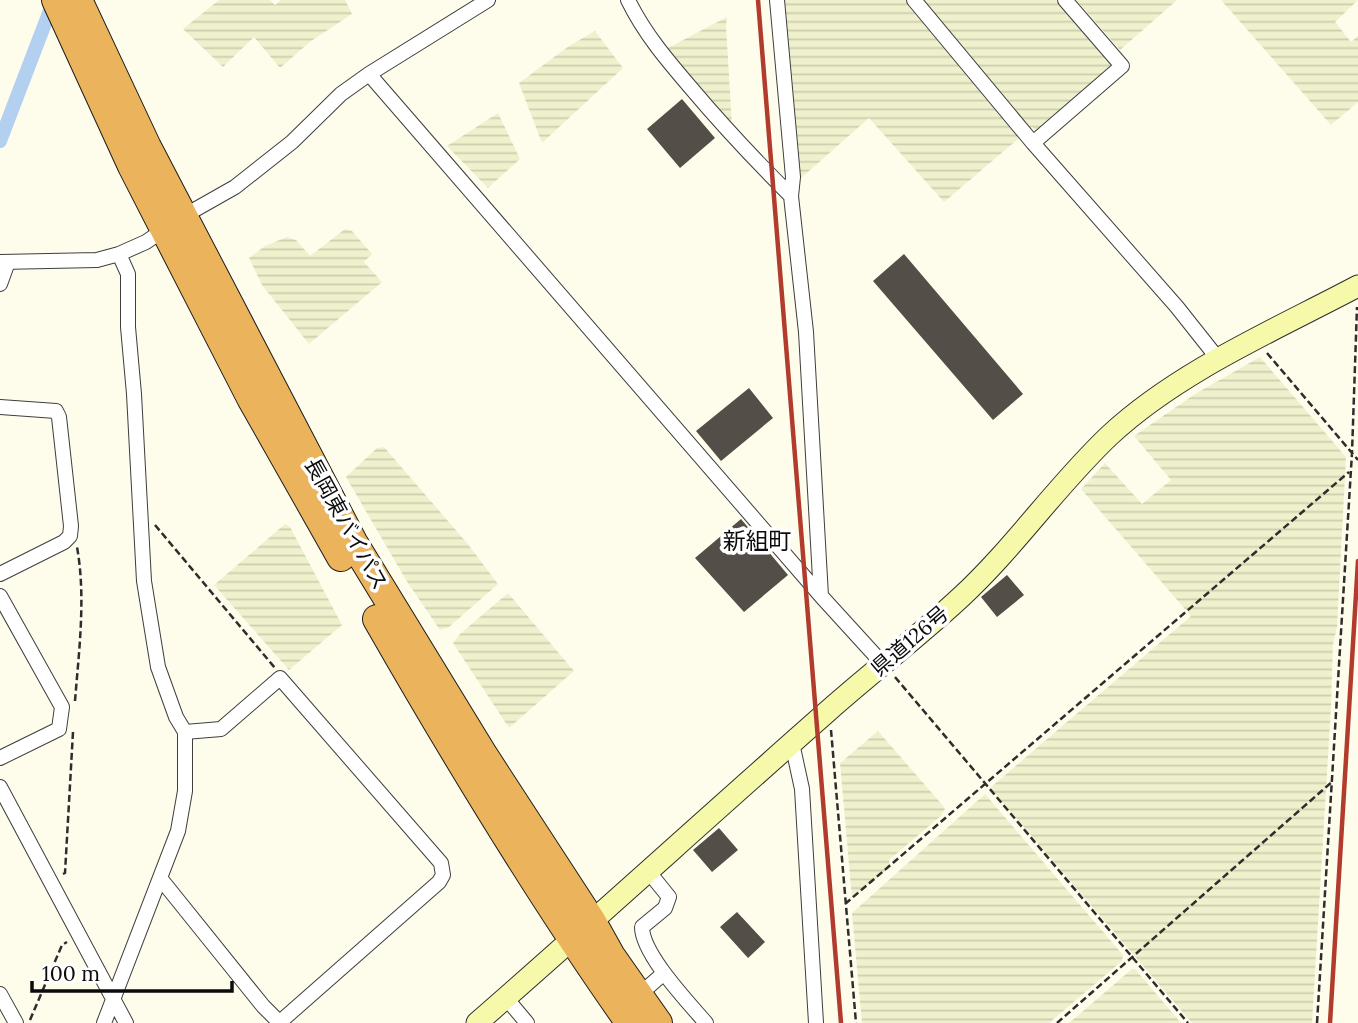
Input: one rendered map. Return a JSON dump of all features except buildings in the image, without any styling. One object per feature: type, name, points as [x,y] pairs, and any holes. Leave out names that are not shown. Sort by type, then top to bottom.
[{"type":"highway","points":[[39,0],[84,27],[139,157]]},
{"type":"highway","name":"長岡東バイパス","points":[[56,0],[84,27],[139,157],[290,469],[442,732],[582,930],[630,1023]]},
{"type":"highway","name":"長岡東バイパス","points":[[582,930],[611,956],[658,1023]]},
{"type":"main road","name":"県道126号","points":[[477,1023],[830,709],[960,598],[994,565],[1110,435],[1147,405],[1219,360],[1358,285]]},
{"type":"street","points":[[0,284],[4,262],[97,260],[146,242],[235,187],[292,142],[341,94],[369,74],[488,0]]},
{"type":"street","points":[[628,0],[640,26],[666,60],[735,141],[792,196]]},
{"type":"street","points":[[777,0],[793,177],[792,196],[806,332],[821,596]]},
{"type":"street","points":[[914,0],[1033,143],[1177,306],[1219,360]]},
{"type":"street","points":[[1033,143],[1122,65],[1065,0]]},
{"type":"street","points":[[369,74],[883,664]]},
{"type":"street","points":[[104,1023],[178,831],[183,809],[185,732],[165,688],[152,641],[144,581],[128,327],[128,274],[119,254]]},
{"type":"street","points":[[0,407],[56,411],[59,417],[71,526],[71,536],[64,542],[0,575]]},
{"type":"street","points":[[0,596],[62,707],[59,729],[0,758]]},
{"type":"street","points":[[160,878],[263,1006],[280,1023],[439,882],[443,874],[441,863],[280,678],[221,729],[185,732]]},
{"type":"street","points":[[792,743],[802,789],[816,1023]]},
{"type":"street","points":[[0,787],[126,1023]]},
{"type":"street","points":[[648,871],[668,897],[665,908],[642,927],[642,935],[664,973],[706,1023]]},
{"type":"street","points":[[639,995],[664,973]]},
{"type":"street","points":[[0,994],[16,1023]]},
{"type":"street","points":[[506,998],[527,1023]]},
{"type":"path","points":[[1317,1023],[1352,453],[1358,285]]},
{"type":"path","points":[[1256,339],[1358,460]]},
{"type":"path","points":[[845,904],[1349,472]]},
{"type":"path","points":[[140,506],[280,678]]},
{"type":"path","points":[[883,664],[1188,1023]]},
{"type":"path","points":[[830,709],[856,1023]]},
{"type":"path","points":[[1057,1023],[1333,781]]},
{"type":"path","points":[[28,1023],[62,945],[80,935]]},
{"type":"green space","points":[[219,0],[270,0],[275,5],[281,0],[345,0],[352,14],[311,41],[280,68],[254,37],[223,67],[183,29]]},
{"type":"green space","points":[[784,0],[1056,0],[1111,61],[1110,68],[1036,131],[1032,127],[944,202],[869,118],[800,179]]},
{"type":"green space","points":[[1076,0],[1177,0],[1120,50]]},
{"type":"green space","points":[[1221,0],[1358,0],[1335,22],[1351,42],[1358,36],[1358,102],[1331,125]]},
{"type":"green space","points":[[727,17],[726,26],[732,125],[666,49]]},
{"type":"green space","points":[[595,31],[623,68],[542,143],[519,83],[569,46]]},
{"type":"green space","points":[[498,113],[520,159],[488,188],[447,146]]},
{"type":"green space","points":[[345,229],[352,231],[372,254],[364,262],[382,282],[309,344],[262,285],[249,258],[265,246],[287,237],[296,240],[310,256]]},
{"type":"green space","points":[[1260,357],[1346,457],[1312,1023],[1192,1023],[991,787],[1191,616],[1081,489],[1105,463],[1142,504],[1171,480],[1134,436],[1195,394]]},
{"type":"green space","points":[[384,447],[467,543],[498,584],[449,627],[440,630],[406,580],[346,477],[377,448]]},
{"type":"green space","points":[[285,524],[290,527],[342,625],[289,670],[214,585]]},
{"type":"green space","points":[[508,593],[574,671],[509,728],[453,643]]},
{"type":"green space","points":[[878,731],[945,808],[942,815],[889,860],[890,867],[852,898],[840,763]]},
{"type":"green space","points":[[985,794],[1123,955],[1122,961],[1049,1023],[862,1023],[852,913]]},
{"type":"green space","points":[[1135,969],[1181,1023],[1069,1023]]},
{"type":"waterway","points":[[0,141],[54,0]]},
{"type":"railway","points":[[758,0],[841,1023]]},
{"type":"railway","points":[[1330,1023],[1358,561]]},
{"type":"district","name":"新組町","points":[[757,541]]}]
